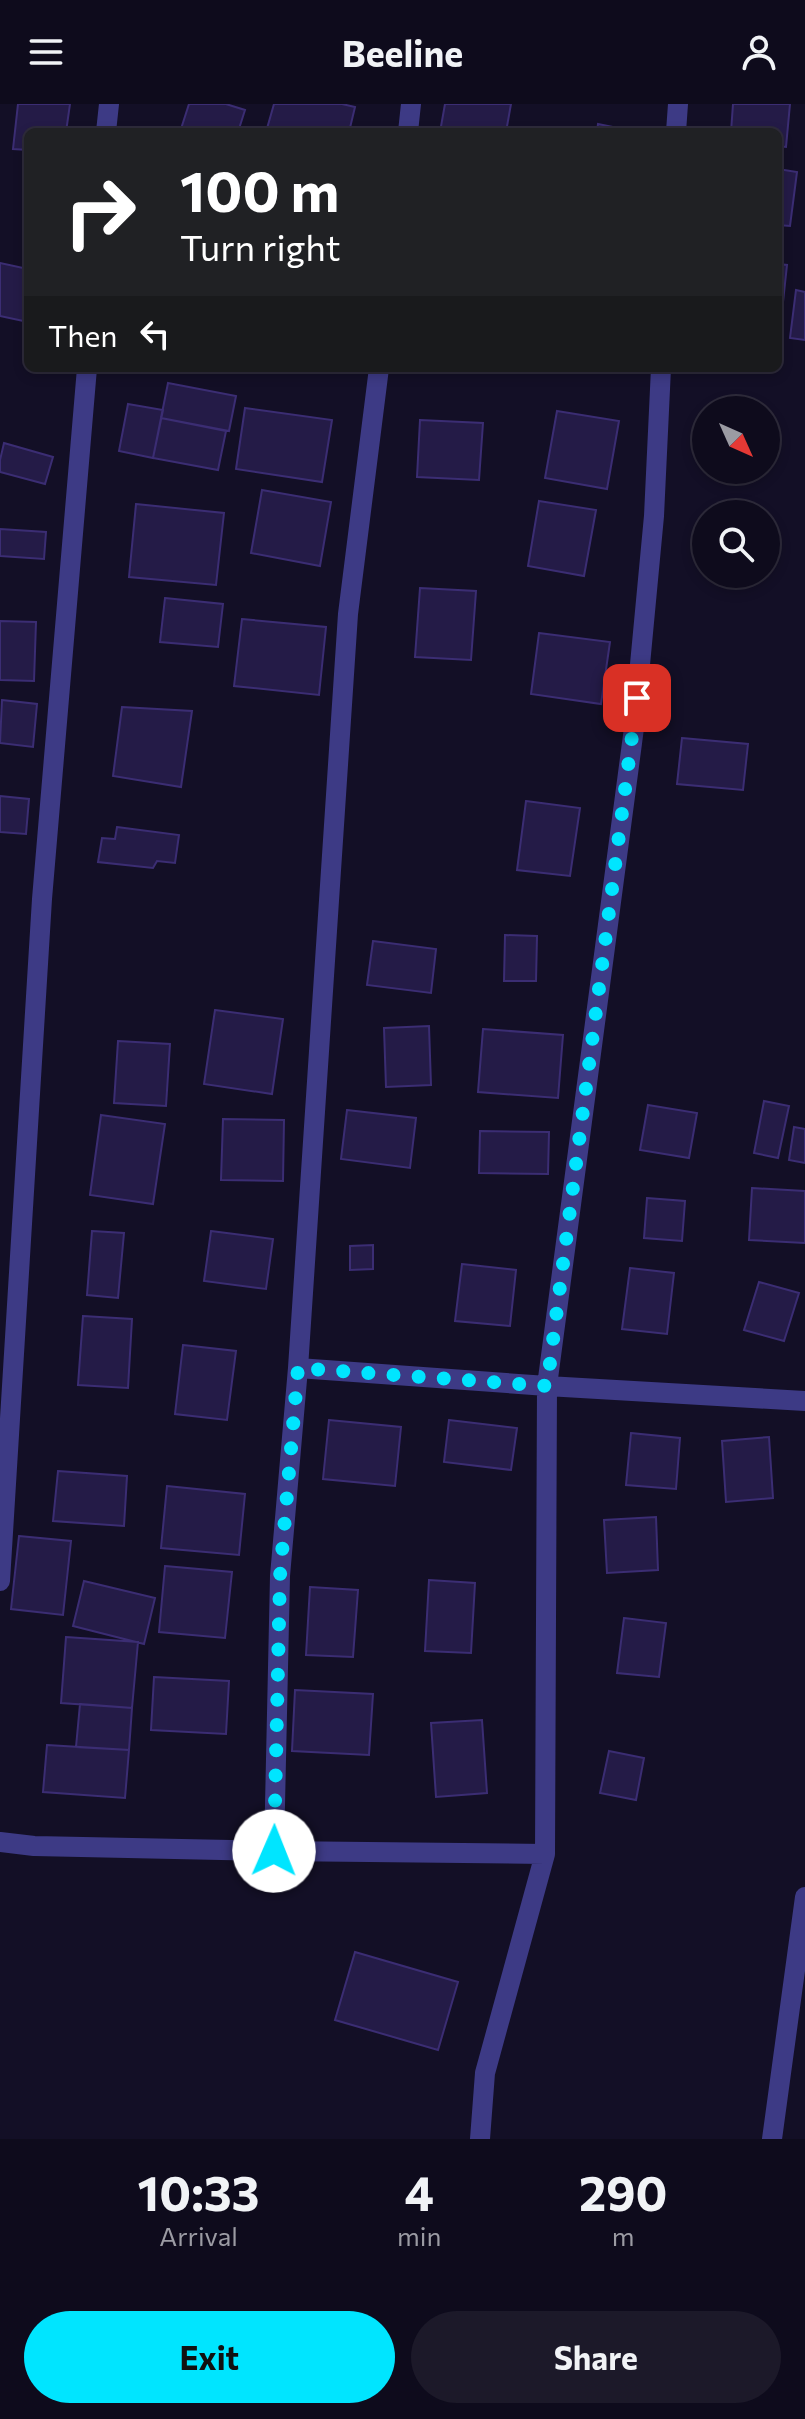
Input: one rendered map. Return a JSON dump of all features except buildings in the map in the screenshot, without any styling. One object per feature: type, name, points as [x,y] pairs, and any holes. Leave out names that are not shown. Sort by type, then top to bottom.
[{"type":"street","points":[[106,128],[109,104]]},
{"type":"street","points":[[408,128],[411,104]]},
{"type":"street","points":[[676,128],[678,104]]},
{"type":"street","points":[[0,1581],[42,899],[87,372]]},
{"type":"street","points":[[274,1851],[280,1576],[298,1368],[348,614],[378,372]]},
{"type":"street","points":[[480,2139],[485,2073],[545,1854],[547,1386],[634,728],[654,516],[661,372]]},
{"type":"street","points":[[298,1368],[805,1401]]},
{"type":"street","points":[[0,1842],[34,1846],[545,1854]]},
{"type":"street","points":[[772,2139],[805,1897]]},
{"type":"route","points":[[274,1851],[280,1576],[298,1368],[547,1386],[637,698]]}]
